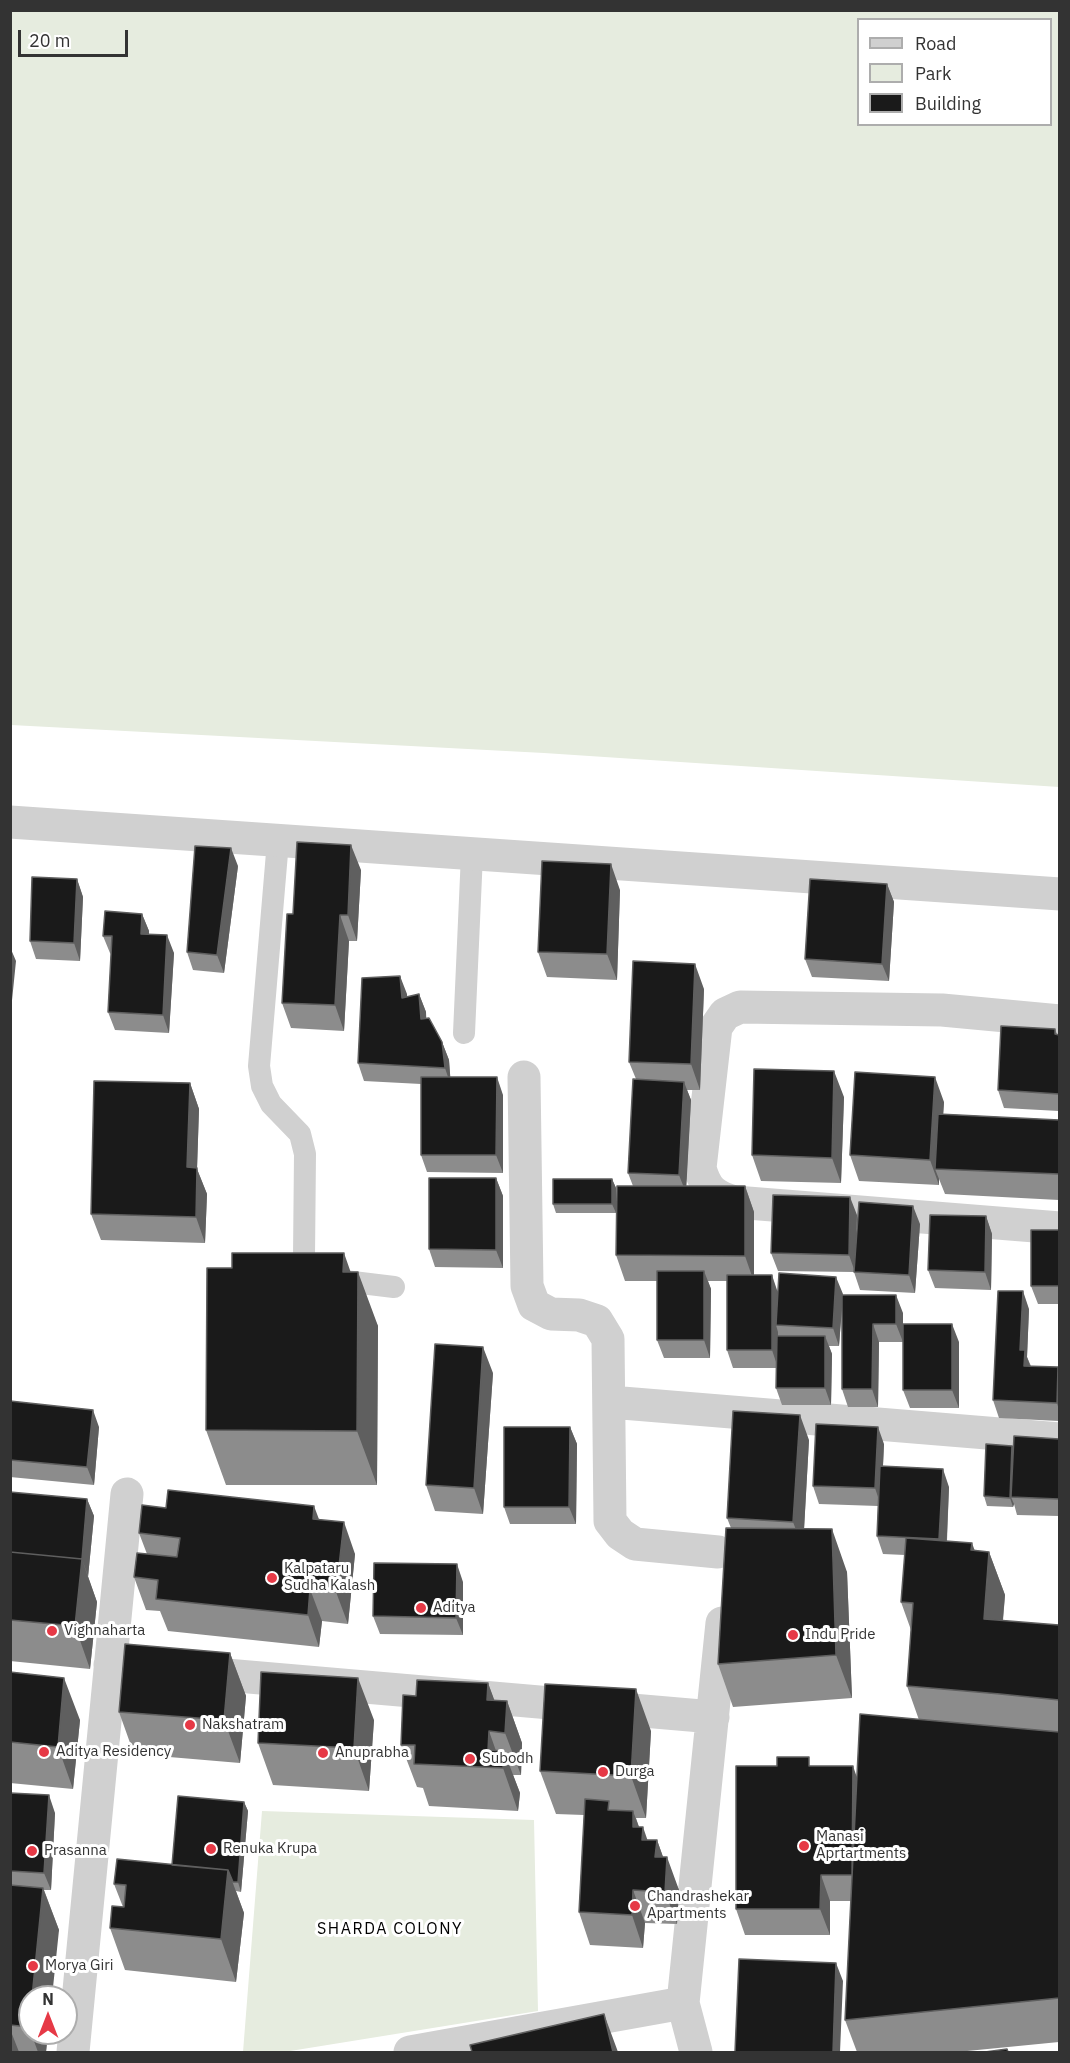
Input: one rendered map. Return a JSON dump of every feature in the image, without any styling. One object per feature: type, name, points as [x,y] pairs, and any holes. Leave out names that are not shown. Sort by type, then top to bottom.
[{"type":"street","points":[[10,822],[1059,894]]},
{"type":"street","points":[[1059,1021],[942,1010],[740,1006],[725,1014],[716,1027],[700,1168],[704,1183],[719,1197],[735,1202],[1059,1228]]},
{"type":"street","points":[[524,1077],[526,1286],[534,1305],[551,1314],[579,1315],[597,1321],[608,1339],[610,1521],[620,1534],[635,1544],[718,1552]]},
{"type":"street","points":[[610,1402],[1059,1439]]},
{"type":"street","points":[[73,2052],[127,1494]]},
{"type":"street","points":[[696,2052],[683,2003],[726,1592]]},
{"type":"street","points":[[110,1665],[713,1717]]},
{"type":"street","points":[[410,2052],[683,2003]]},
{"type":"lane","points":[[278,841],[259,1066],[262,1086],[271,1104],[300,1134],[305,1154],[304,1256],[311,1268],[328,1279],[394,1287]]},
{"type":"lane","points":[[464,1033],[472,854]]},
{"type":"green space","points":[[10,11],[1059,11],[1059,787],[544,753],[11,725]]},
{"type":"green space","points":[[262,1811],[534,1820],[538,2011],[284,2052],[243,2052]]},
{"type":"building","points":[[297,842],[351,845],[348,915],[340,915],[335,1005],[282,1003],[287,914],[293,914]]},
{"type":"building","points":[[195,846],[231,848],[217,955],[187,952]]},
{"type":"building","points":[[542,861],[611,864],[607,954],[538,952]]},
{"type":"building","points":[[32,877],[77,879],[74,943],[30,941]]},
{"type":"building","points":[[810,879],[887,884],[882,964],[805,959]]},
{"type":"building","points":[[105,911],[142,914],[141,934],[167,935],[163,1015],[108,1012],[112,936],[103,936]]},
{"type":"building","points":[[633,961],[695,964],[691,1064],[629,1062]]},
{"type":"building","points":[[400,976],[402,998],[419,994],[421,1019],[429,1018],[442,1042],[445,1068],[358,1063],[362,978]]},
{"type":"building","points":[[1001,1026],[1055,1029],[1055,1034],[1059,1035],[1059,1094],[998,1090]]},
{"type":"building","points":[[754,1069],[834,1071],[832,1158],[752,1155]]},
{"type":"building","points":[[855,1072],[935,1077],[930,1160],[850,1155]]},
{"type":"building","points":[[421,1077],[497,1077],[496,1155],[421,1155]]},
{"type":"building","points":[[633,1079],[684,1082],[679,1175],[628,1173]]},
{"type":"building","points":[[94,1081],[190,1083],[187,1167],[197,1168],[196,1217],[91,1214]]},
{"type":"building","points":[[938,1114],[1059,1120],[1059,1174],[935,1169]]},
{"type":"building","points":[[429,1178],[496,1178],[496,1250],[429,1249]]},
{"type":"building","points":[[553,1179],[612,1179],[612,1204],[553,1204]]},
{"type":"building","points":[[617,1186],[745,1186],[745,1256],[616,1255]]},
{"type":"building","points":[[773,1195],[850,1197],[849,1255],[771,1253]]},
{"type":"building","points":[[859,1202],[913,1206],[909,1275],[854,1272]]},
{"type":"building","points":[[930,1215],[986,1216],[985,1272],[928,1270]]},
{"type":"building","points":[[1031,1230],[1059,1230],[1059,1286],[1031,1286]]},
{"type":"building","points":[[232,1253],[344,1253],[343,1272],[358,1272],[357,1431],[206,1430],[207,1268],[232,1268]]},
{"type":"building","points":[[657,1271],[704,1271],[704,1340],[657,1340]]},
{"type":"building","points":[[779,1273],[836,1277],[833,1328],[776,1325]]},
{"type":"building","points":[[727,1275],[772,1275],[772,1350],[727,1350]]},
{"type":"building","points":[[998,1291],[1023,1291],[1020,1350],[1025,1350],[1024,1366],[1058,1367],[1057,1403],[993,1400]]},
{"type":"building","points":[[842,1295],[896,1295],[896,1324],[873,1324],[872,1389],[842,1389]]},
{"type":"building","points":[[903,1324],[952,1324],[952,1390],[903,1390]]},
{"type":"building","points":[[777,1336],[825,1336],[825,1388],[776,1388]]},
{"type":"building","points":[[435,1344],[483,1347],[474,1488],[426,1485]]},
{"type":"building","points":[[10,1401],[93,1410],[87,1467],[10,1460]]},
{"type":"building","points":[[733,1411],[800,1415],[793,1522],[727,1518]]},
{"type":"building","points":[[816,1424],[878,1427],[875,1488],[813,1486]]},
{"type":"building","points":[[504,1427],[570,1427],[569,1507],[504,1507]]},
{"type":"building","points":[[1014,1436],[1059,1439],[1059,1499],[1011,1497]]},
{"type":"building","points":[[986,1444],[1012,1446],[1010,1498],[984,1496]]},
{"type":"building","points":[[880,1466],[943,1469],[939,1539],[877,1536]]},
{"type":"building","name":"Kalpataru Sudha Kalash","points":[[168,1490],[314,1506],[313,1519],[344,1522],[336,1592],[310,1589],[308,1615],[156,1599],[158,1580],[134,1577],[137,1553],[177,1557],[180,1538],[139,1533],[142,1505],[166,1508]]},
{"type":"building","points":[[10,1492],[87,1499],[82,1559],[10,1552]]},
{"type":"building","points":[[726,1528],[832,1529],[836,1655],[718,1664]]},
{"type":"building","points":[[906,1538],[972,1543],[971,1550],[989,1552],[984,1619],[1059,1625],[1059,1700],[907,1686],[913,1603],[901,1602]]},
{"type":"building","points":[[10,1552],[82,1559],[75,1626],[10,1620]]},
{"type":"building","name":"Aditya","points":[[374,1563],[457,1564],[456,1618],[373,1616]]},
{"type":"building","points":[[125,1644],[230,1653],[224,1720],[119,1712]]},
{"type":"building","points":[[10,1672],[64,1678],[58,1747],[10,1742]]},
{"type":"building","points":[[261,1672],[358,1678],[354,1748],[258,1743]]},
{"type":"building","points":[[417,1680],[488,1683],[487,1700],[507,1701],[505,1733],[489,1731],[488,1750],[504,1751],[503,1768],[414,1764],[415,1745],[401,1745],[403,1695],[416,1696]]},
{"type":"building","points":[[545,1684],[636,1689],[631,1776],[540,1771]]},
{"type":"building","points":[[860,1714],[1059,1732],[1059,1998],[845,2020]]},
{"type":"building","name":"Manasi Aprtartments","points":[[777,1757],[809,1757],[809,1766],[853,1766],[852,1875],[821,1875],[820,1909],[736,1909],[736,1766],[777,1766]]},
{"type":"building","name":"Prasanna","points":[[10,1793],[49,1795],[44,1873],[10,1871]]},
{"type":"building","name":"Renuka Krupa","points":[[178,1796],[244,1802],[238,1882],[233,1882],[228,1870],[172,1865]]},
{"type":"building","points":[[585,1799],[609,1801],[608,1810],[633,1811],[633,1827],[643,1827],[642,1840],[657,1840],[655,1857],[667,1857],[665,1892],[633,1890],[632,1915],[579,1912]]},
{"type":"building","points":[[117,1859],[228,1870],[221,1939],[110,1928],[112,1906],[124,1907],[126,1885],[114,1884]]},
{"type":"building","points":[[10,1885],[43,1888],[33,1985],[18,1985],[18,2026],[10,2025]]},
{"type":"building","points":[[739,1959],[836,1963],[833,2052],[735,2052]]},
{"type":"building","points":[[604,2014],[613,2052],[472,2052],[470,2045]]},
{"type":"building","points":[[1007,2049],[1008,2052],[985,2052]]},
{"type":"place","name":"Kalpataru Sudha Kalash","points":[[272,1578]]},
{"type":"place","name":"Aditya","points":[[421,1608]]},
{"type":"place","name":"Vighnaharta","points":[[52,1631]]},
{"type":"place","name":"Indu Pride","points":[[793,1635]]},
{"type":"place","name":"Nakshatram","points":[[190,1725]]},
{"type":"place","name":"Aditya Residency","points":[[44,1752]]},
{"type":"place","name":"Anuprabha","points":[[323,1753]]},
{"type":"place","name":"Subodh","points":[[470,1759]]},
{"type":"place","name":"Durga","points":[[603,1772]]},
{"type":"place","name":"Manasi Aprtartments","points":[[804,1846]]},
{"type":"place","name":"Renuka Krupa","points":[[211,1849]]},
{"type":"place","name":"Prasanna","points":[[32,1851]]},
{"type":"place","name":"Chandrashekar Apartments","points":[[635,1906]]},
{"type":"place","name":"Morya Giri","points":[[33,1966]]},
{"type":"district","name":"SHARDA COLONY","points":[[390,1929]]}]
